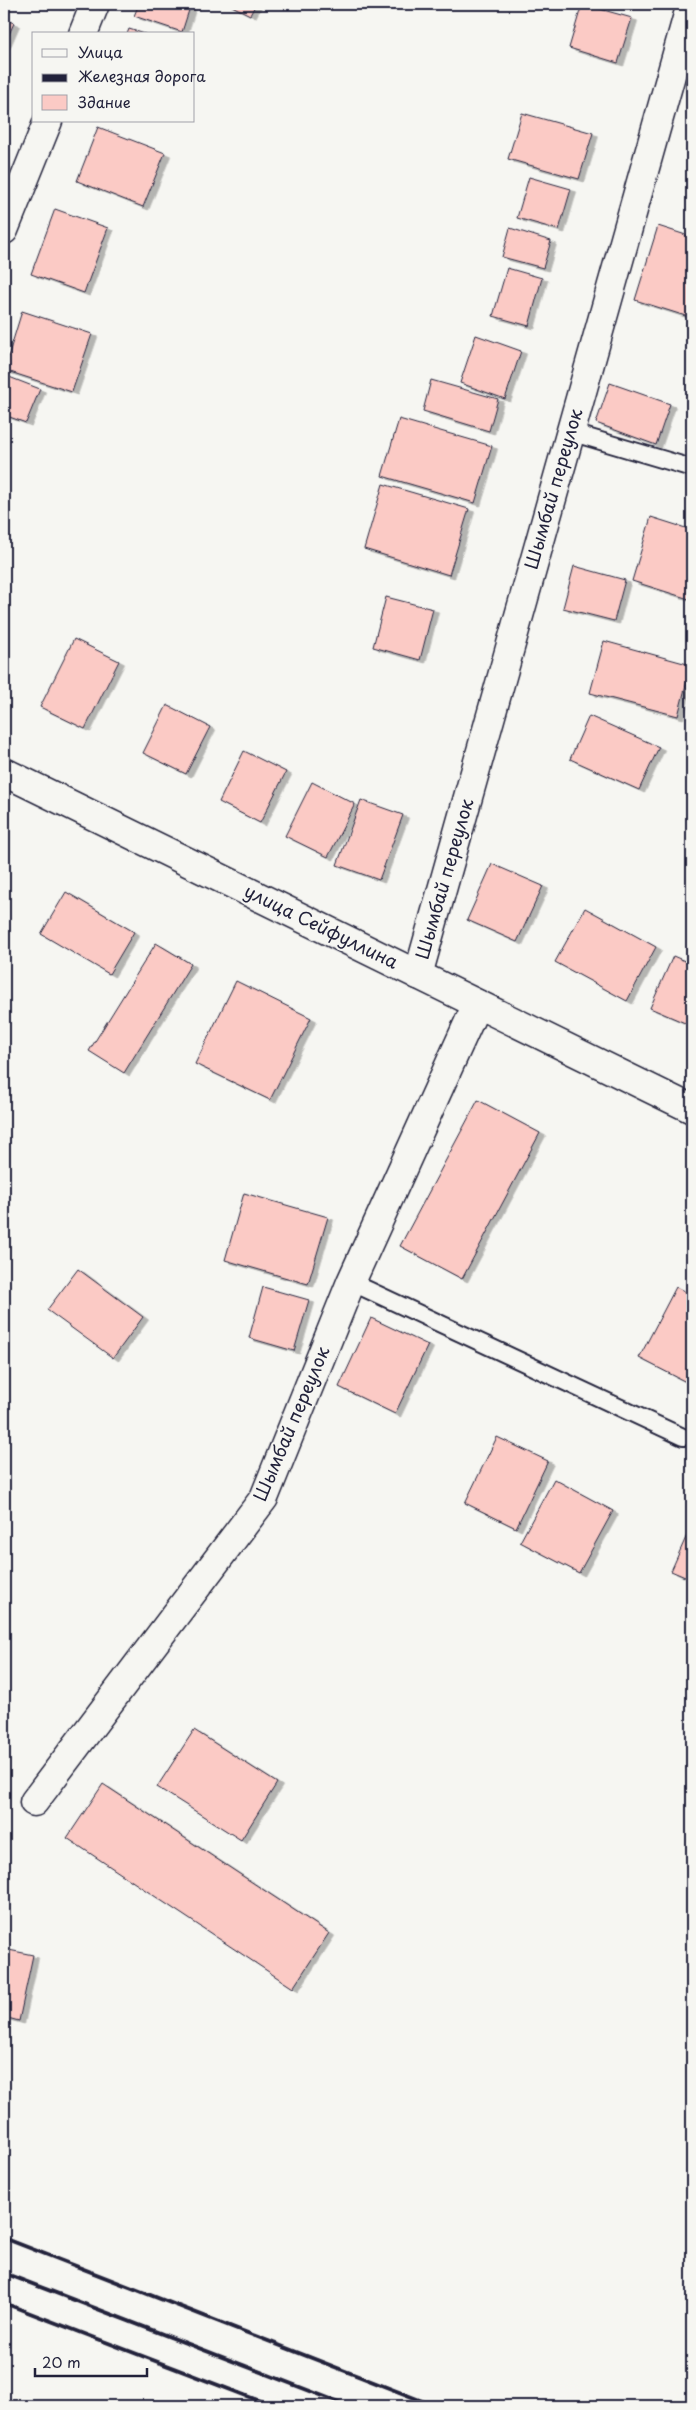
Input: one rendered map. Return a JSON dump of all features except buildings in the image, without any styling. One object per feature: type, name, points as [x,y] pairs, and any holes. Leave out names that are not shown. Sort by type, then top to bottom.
[{"type":"street","points":[[84,32],[95,4]]},
{"type":"street","name":"Шымбай переулок","points":[[418,975],[691,4]]},
{"type":"street","points":[[4,230],[48,122]]},
{"type":"street","name":"улица Сейфуллина","points":[[4,772],[692,1109]]},
{"type":"street","name":"Шымбай переулок","points":[[34,1802],[264,1498],[351,1282],[477,1004]]},
{"type":"lane","points":[[570,432],[692,468]]},
{"type":"lane","points":[[351,1282],[683,1437]]},
{"type":"railway","points":[[4,2238],[435,2406]]},
{"type":"railway","points":[[4,2273],[349,2406]]},
{"type":"railway","points":[[4,2303],[273,2406]]}]
